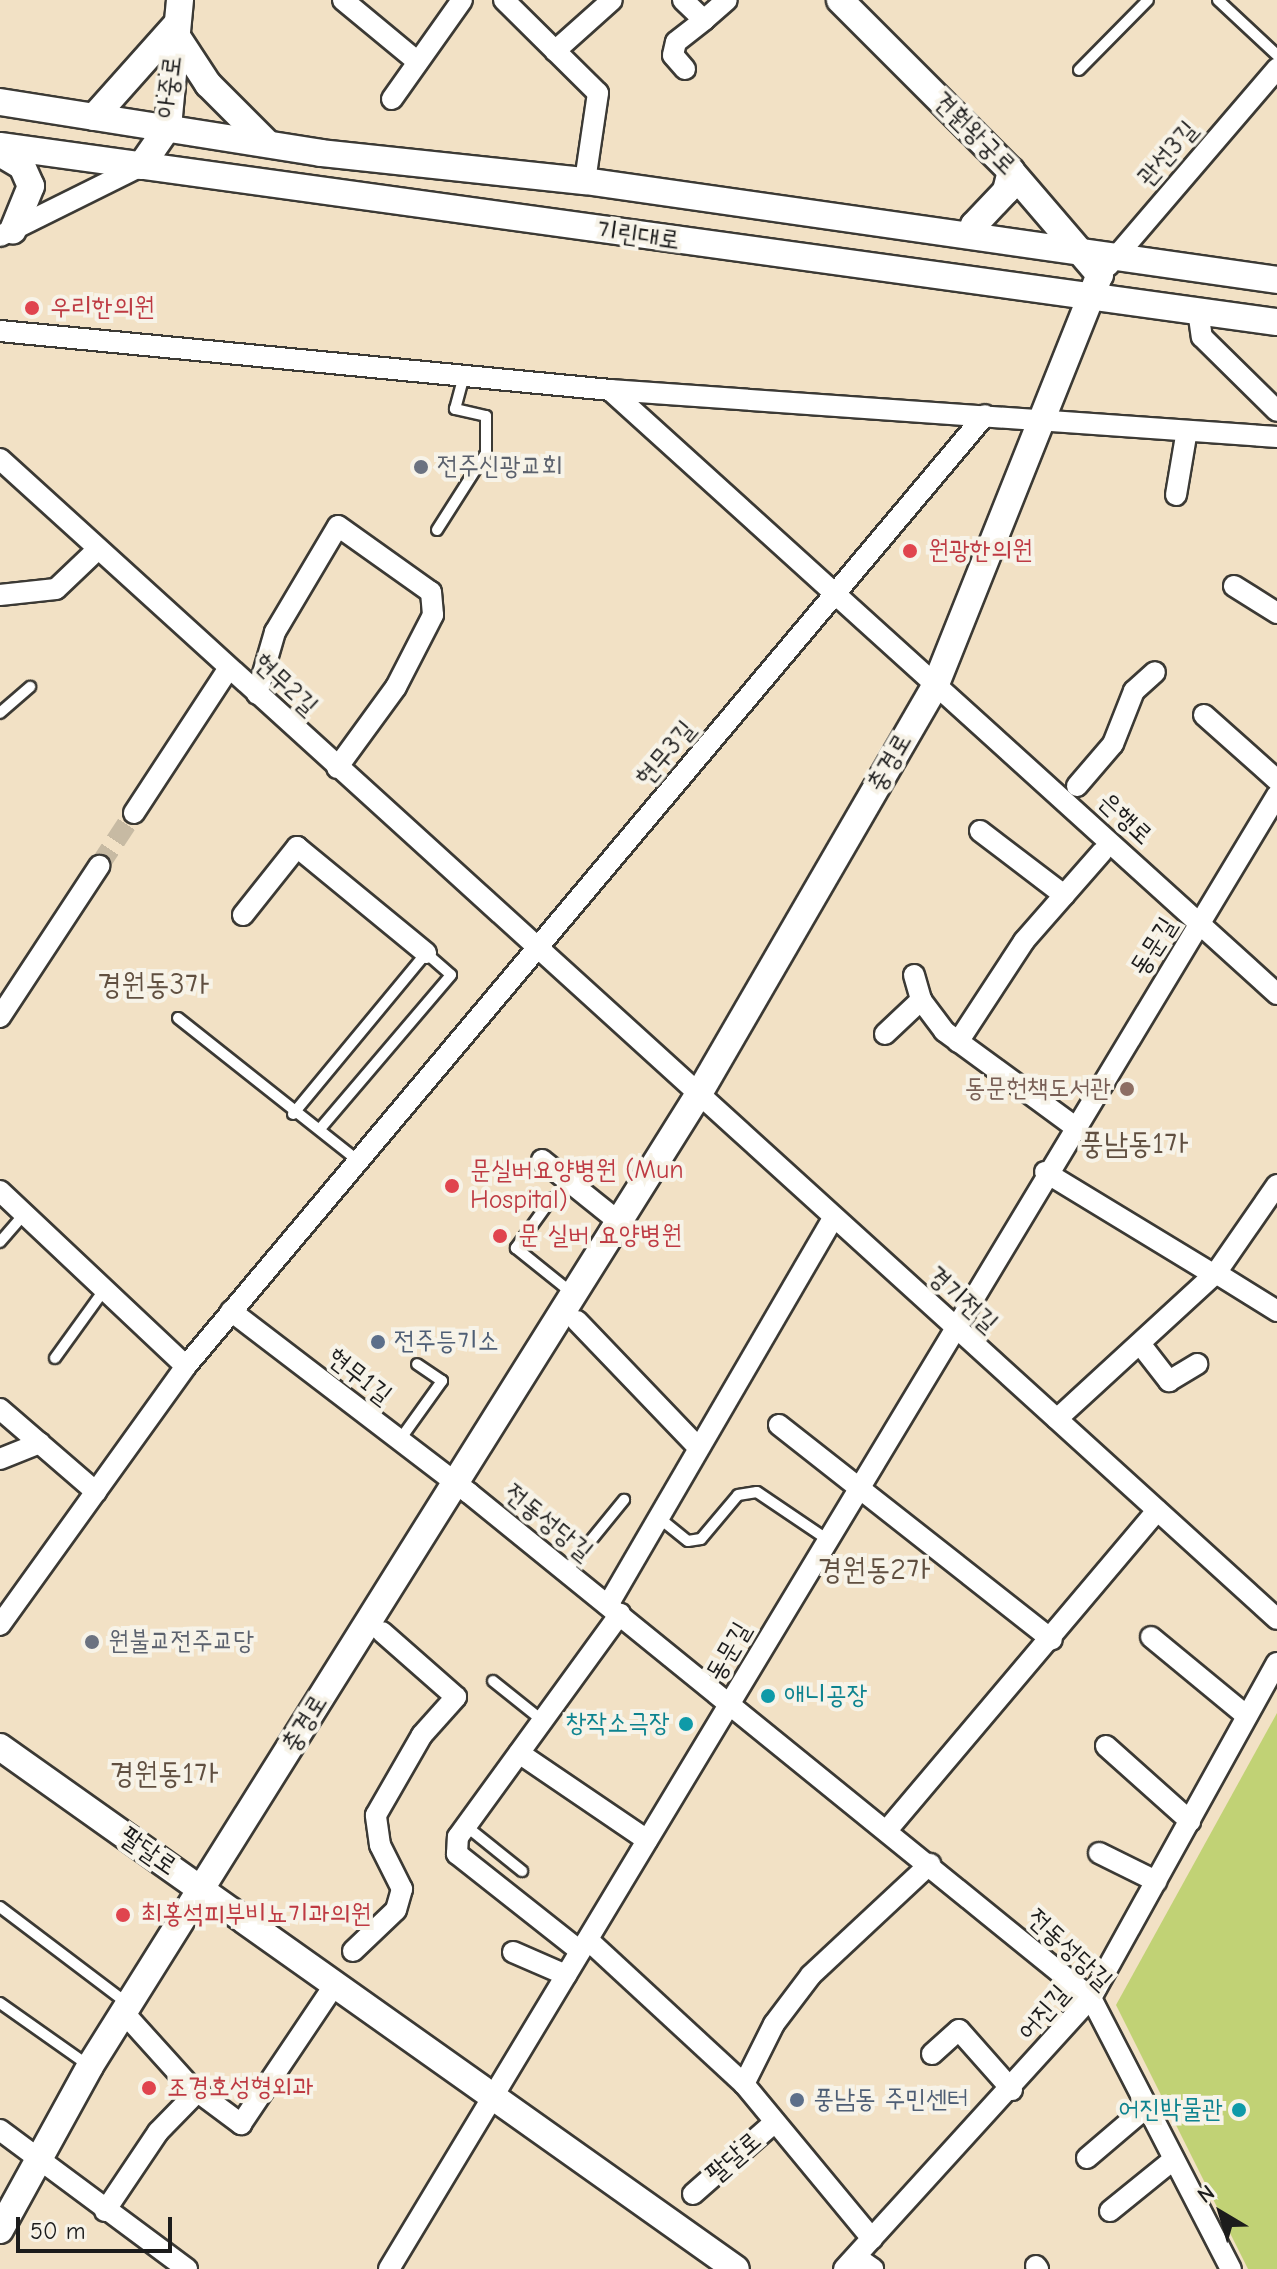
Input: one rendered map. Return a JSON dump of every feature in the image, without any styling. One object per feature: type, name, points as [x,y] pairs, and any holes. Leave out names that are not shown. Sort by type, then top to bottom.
[{"type":"street","points":[[343,0],[418,62]]},
{"type":"street","points":[[392,99],[462,0]]},
{"type":"street","name":"기린대로","points":[[504,0],[598,93],[585,181]]},
{"type":"street","points":[[555,51],[612,0]]},
{"type":"street","points":[[683,0],[704,20]]},
{"type":"street","points":[[685,69],[673,55],[676,42],[727,0]]},
{"type":"street","name":"견훤왕궁로","points":[[840,0],[1011,171],[1085,252],[1102,276]]},
{"type":"street","points":[[94,117],[177,19],[208,84],[267,143]]},
{"type":"street","name":"아중로","points":[[141,166],[168,127],[177,19]]},
{"type":"street","name":"관선3길","points":[[1102,276],[1277,69]]},
{"type":"street","name":"기린대로","points":[[0,102],[267,143],[585,181],[1085,252]]},
{"type":"street","name":"기린대로","points":[[0,146],[141,166],[1102,276],[1277,280]]},
{"type":"street","points":[[0,153],[22,166],[31,186],[6,233]]},
{"type":"street","points":[[6,233],[141,166]]},
{"type":"street","points":[[974,235],[974,225],[1006,191],[1011,171]]},
{"type":"street","name":"기린대로","points":[[1102,276],[1198,310],[1277,322]]},
{"type":"street","name":"충경로","points":[[0,2230],[42,2161],[90,2066],[697,1097],[936,684],[1102,276]]},
{"type":"street","points":[[1198,310],[1202,337],[1277,411]]},
{"type":"street","points":[[0,331],[610,390],[1044,418],[1186,436],[1277,437]]},
{"type":"street","points":[[610,390],[936,684]]},
{"type":"street","name":"현무3길","points":[[534,948],[985,415]]},
{"type":"street","points":[[1176,495],[1186,436]]},
{"type":"street","name":"현무2길","points":[[0,460],[697,1097]]},
{"type":"street","points":[[257,694],[275,632],[338,526],[431,592],[433,615],[396,687],[337,768]]},
{"type":"street","points":[[0,595],[56,589],[98,549]]},
{"type":"street","points":[[1234,586],[1277,613]]},
{"type":"street","points":[[134,813],[229,668]]},
{"type":"street","name":"은행로","points":[[1077,786],[1113,744],[1126,705],[1155,672]]},
{"type":"street","name":"은행로","points":[[936,684],[1277,994]]},
{"type":"street","points":[[1204,715],[1277,780]]},
{"type":"street","name":"동문길","points":[[494,2097],[854,1488],[1277,795]]},
{"type":"street","points":[[980,831],[1064,895]]},
{"type":"street","points":[[243,915],[297,847],[426,953]]},
{"type":"street","points":[[958,1042],[1024,941],[1102,852]]},
{"type":"street","points":[[0,1017],[99,866]]},
{"type":"street","points":[[0,1625],[186,1366],[534,948]]},
{"type":"street","points":[[914,975],[921,1000],[958,1042],[1074,1126]]},
{"type":"street","points":[[885,1034],[921,1000]]},
{"type":"street","name":"경기전길","points":[[697,1097],[1277,1619]]},
{"type":"street","points":[[542,1160],[619,1222]]},
{"type":"street","points":[[1045,1172],[1128,1230],[1214,1273],[1277,1311]]},
{"type":"street","points":[[1057,1419],[1141,1345],[1214,1273],[1277,1185]]},
{"type":"street","points":[[0,1191],[186,1366]]},
{"type":"street","points":[[577,1321],[698,1447],[833,1219]]},
{"type":"street","name":"현무1길","points":[[231,1311],[456,1483]]},
{"type":"street","points":[[1141,1345],[1169,1381],[1197,1364]]},
{"type":"street","points":[[0,1409],[96,1492]]},
{"type":"street","points":[[779,1425],[854,1488],[1052,1640]]},
{"type":"street","points":[[0,1459],[40,1443]]},
{"type":"street","name":"전동성당길","points":[[466,1826],[543,1721],[614,1610],[658,1517],[698,1447]]},
{"type":"street","name":"전동성당길","points":[[456,1483],[888,1829],[1091,1998],[1231,2269]]},
{"type":"street","points":[[888,1829],[1052,1640],[1157,1511]]},
{"type":"street","points":[[353,1951],[396,1910],[402,1889],[380,1845],[376,1815],[422,1735],[456,1697],[382,1632]]},
{"type":"street","points":[[1151,1637],[1247,1716]]},
{"type":"street","name":"어진길","points":[[873,2269],[850,2263],[1012,2090],[1091,1998],[1277,1663]]},
{"type":"street","points":[[1106,1746],[1190,1821]]},
{"type":"street","name":"팔달로","points":[[0,1747],[736,2269]]},
{"type":"street","points":[[519,1753],[647,1840]]},
{"type":"street","points":[[466,1826],[457,1854],[584,1945],[744,2084],[872,2239]]},
{"type":"street","points":[[1099,1853],[1156,1881]]},
{"type":"street","points":[[744,2084],[774,2024],[811,1975],[930,1864]]},
{"type":"street","points":[[513,1952],[566,1975]]},
{"type":"street","points":[[126,2008],[198,2091],[241,2124],[335,1984]]},
{"type":"street","points":[[932,2054],[959,2030],[1012,2090]]},
{"type":"street","points":[[105,2211],[158,2132],[198,2091]]},
{"type":"street","points":[[389,2269],[494,2097]]},
{"type":"street","points":[[1087,2158],[1141,2112]]},
{"type":"street","name":"팔달로","points":[[693,2194],[775,2122]]},
{"type":"street","points":[[0,2130],[187,2269]]},
{"type":"street","points":[[1110,2211],[1168,2164]]},
{"type":"lane","points":[[1079,70],[1148,0]]},
{"type":"lane","points":[[1218,0],[1277,55]]},
{"type":"lane","points":[[437,530],[486,453],[486,416],[455,409],[464,375]]},
{"type":"lane","points":[[0,713],[30,687]]},
{"type":"lane","points":[[293,1114],[426,953],[451,975],[321,1128]]},
{"type":"lane","points":[[178,1018],[293,1114],[321,1128],[357,1160]]},
{"type":"lane","points":[[552,1198],[516,1248],[574,1294]]},
{"type":"lane","points":[[0,1242],[24,1214]]},
{"type":"lane","points":[[55,1358],[104,1290]]},
{"type":"lane","points":[[399,1441],[442,1381],[417,1364]]},
{"type":"lane","points":[[658,1517],[688,1541],[701,1539],[738,1495],[757,1492],[825,1538]]},
{"type":"lane","points":[[566,1571],[624,1500]]},
{"type":"lane","points":[[493,1681],[543,1721]]},
{"type":"lane","points":[[466,1826],[522,1871]]},
{"type":"lane","points":[[0,1907],[126,2008]]},
{"type":"lane","points":[[0,2003],[90,2066]]},
{"type":"green space","points":[[1277,1713],[1277,2269],[1248,2269],[1116,2005]]},
{"type":"tunnel","points":[[99,866],[134,813]]},
{"type":"place","name":"우리한의원","points":[[32,308]]},
{"type":"place","name":"전주신광교회","points":[[421,467]]},
{"type":"place","name":"원광한의원","points":[[910,551]]},
{"type":"place","name":"동문헌책도서관","points":[[1127,1089]]},
{"type":"place","name":"문실버요양병원 (Mun Hospital)","points":[[452,1186]]},
{"type":"place","name":"문 실버 요양병원","points":[[500,1236]]},
{"type":"place","name":"전주등기소","points":[[378,1342]]},
{"type":"place","name":"원불교전주교당","points":[[92,1642]]},
{"type":"place","name":"애니공장","points":[[768,1696]]},
{"type":"place","name":"창작소극장","points":[[686,1724]]},
{"type":"place","name":"최홍석피부비뇨기과의원","points":[[123,1915]]},
{"type":"place","name":"조경호성형외과","points":[[149,2088]]},
{"type":"place","name":"풍남동 주민센터","points":[[797,2100]]},
{"type":"place","name":"어진박물관","points":[[1239,2110]]},
{"type":"district","name":"경원동3가","points":[[153,985]]},
{"type":"district","name":"풍남동1가","points":[[1134,1144]]},
{"type":"district","name":"경원동2가","points":[[874,1570]]},
{"type":"district","name":"경원동1가","points":[[164,1774]]}]
